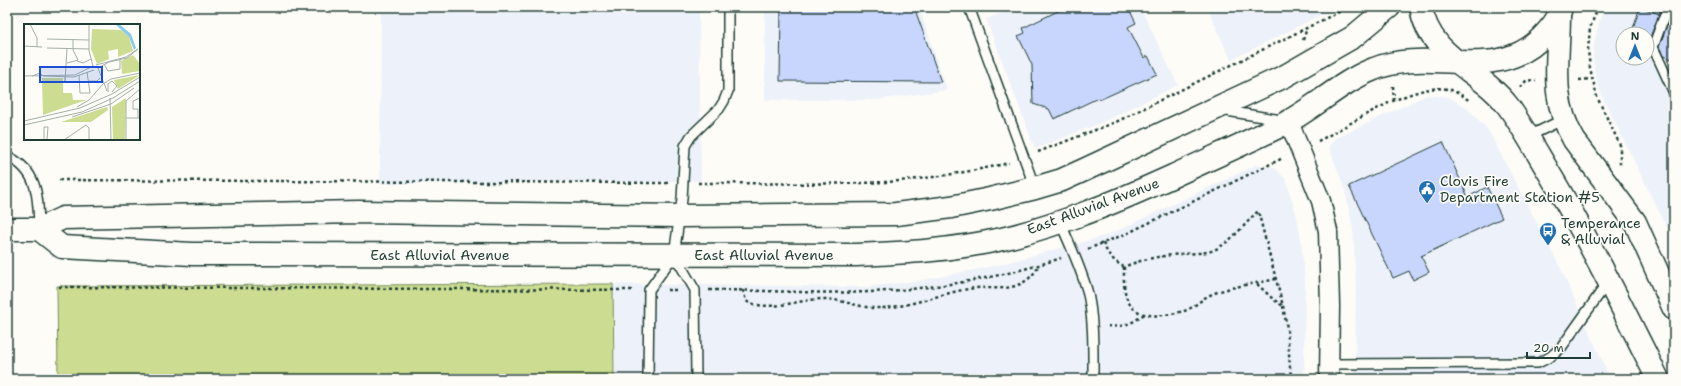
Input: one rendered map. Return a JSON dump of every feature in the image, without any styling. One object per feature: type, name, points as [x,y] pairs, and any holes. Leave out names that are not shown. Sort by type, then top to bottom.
[{"type":"street","points":[[7,229],[39,229],[63,218],[358,212],[679,216],[896,214],[951,207],[1035,188],[1062,180],[1084,170],[1285,76],[1353,37],[1389,7]]},
{"type":"street","points":[[1421,7],[1424,20],[1432,37],[1443,51],[1494,90],[1514,115],[1566,201],[1609,281],[1658,379]]},
{"type":"street","points":[[1564,10],[1556,81],[1564,119],[1574,140],[1635,222],[1674,309]]},
{"type":"street","name":"East Alluvial Avenue","points":[[39,229],[62,247],[192,254],[856,255],[925,251],[964,246],[1004,238],[1060,222],[1145,188],[1244,144],[1288,122],[1346,84],[1376,68],[1404,61],[1489,62],[1516,56],[1529,50],[1540,41],[1564,10]]},
{"type":"street","points":[[1288,122],[1325,215],[1328,231],[1330,306],[1329,371]]},
{"type":"lane","points":[[648,379],[649,290],[674,255],[683,183],[684,146],[691,136],[718,109],[724,101],[728,91],[728,7]]},
{"type":"lane","points":[[969,7],[1035,188]]},
{"type":"lane","points":[[1674,10],[1665,14],[1653,46],[1674,93]]},
{"type":"lane","points":[[1214,109],[1288,122]]},
{"type":"lane","points":[[1527,137],[1564,119]]},
{"type":"lane","points":[[7,156],[16,160],[29,172],[36,188],[39,229]]},
{"type":"lane","points":[[1060,222],[1074,254],[1087,291],[1091,327],[1093,379]]},
{"type":"lane","points":[[674,255],[695,290],[696,379]]},
{"type":"lane","points":[[1329,371],[1538,363],[1550,357],[1561,348],[1609,281]]},
{"type":"path","points":[[1308,28],[1349,7]]},
{"type":"path","points":[[1598,7],[1590,28],[1588,50],[1590,68],[1597,97],[1620,145]]},
{"type":"path","points":[[1320,140],[1369,112],[1425,90],[1437,88],[1451,90],[1475,106]]},
{"type":"path","points":[[1090,248],[1128,233],[1276,161]]},
{"type":"path","points":[[1124,267],[1137,261],[1153,257],[1215,250],[1236,233],[1258,211],[1283,306],[1287,328],[1291,379]]},
{"type":"path","points":[[1103,243],[1107,254],[1113,261],[1124,267]]},
{"type":"path","points":[[59,287],[743,290],[870,292],[944,285],[996,276],[1056,260]]},
{"type":"path","points":[[743,290],[746,301],[760,306],[822,299],[843,301],[866,307],[886,307],[917,302],[975,288],[1006,288],[1029,279],[1035,273],[1039,265]]},
{"type":"path","points":[[1124,267],[1125,292],[1128,301],[1133,308],[1149,315],[1166,315],[1185,310],[1209,295],[1276,279]]},
{"type":"path","points":[[1257,283],[1273,299],[1283,306]]},
{"type":"path","points":[[1091,327],[1115,327],[1138,319],[1144,314]]},
{"type":"shaded area","points":[[381,7],[699,7],[701,181],[380,184]]},
{"type":"shaded area","points":[[765,7],[919,7],[947,90],[876,100],[765,100]]},
{"type":"shaded area","points":[[1018,7],[1140,7],[1178,85],[1103,122],[1035,149],[986,19]]},
{"type":"shaded area","points":[[1207,7],[1337,7],[1231,60]]},
{"type":"shaded area","points":[[1605,7],[1674,7],[1674,242],[1603,98],[1595,76],[1593,57],[1594,44],[1600,19]]},
{"type":"shaded area","points":[[1427,95],[1448,97],[1466,107],[1488,130],[1561,269],[1609,376],[1355,377],[1356,285],[1353,229],[1345,190],[1329,147],[1334,139]]},
{"type":"shaded area","points":[[1256,165],[1274,167],[1286,180],[1297,217],[1301,240],[1305,284],[1304,379],[614,379],[613,284],[867,287],[924,280],[998,265],[1108,235]]},
{"type":"green space","points":[[613,284],[614,379],[58,379],[57,286]]},
{"type":"building","points":[[781,7],[914,7],[941,82],[780,81]]},
{"type":"building","points":[[1066,7],[1128,7],[1136,23],[1128,27],[1144,58],[1148,56],[1157,74],[1099,100],[1098,98],[1054,119],[1049,109],[1033,104],[1032,65],[1018,36],[1025,33],[1023,28]]},
{"type":"building","points":[[1640,7],[1659,14],[1654,26],[1634,26]]},
{"type":"building","points":[[1670,18],[1674,19],[1674,60],[1664,56],[1659,47]]},
{"type":"building","points":[[1443,142],[1468,197],[1487,187],[1502,218],[1421,256],[1429,272],[1413,280],[1409,271],[1393,278],[1349,186]]},
{"type":"place","name":"Clovis Fire Department Station #5","points":[[1427,204]]},
{"type":"place","name":"Temperance & Alluvial","points":[[1548,246]]}]
